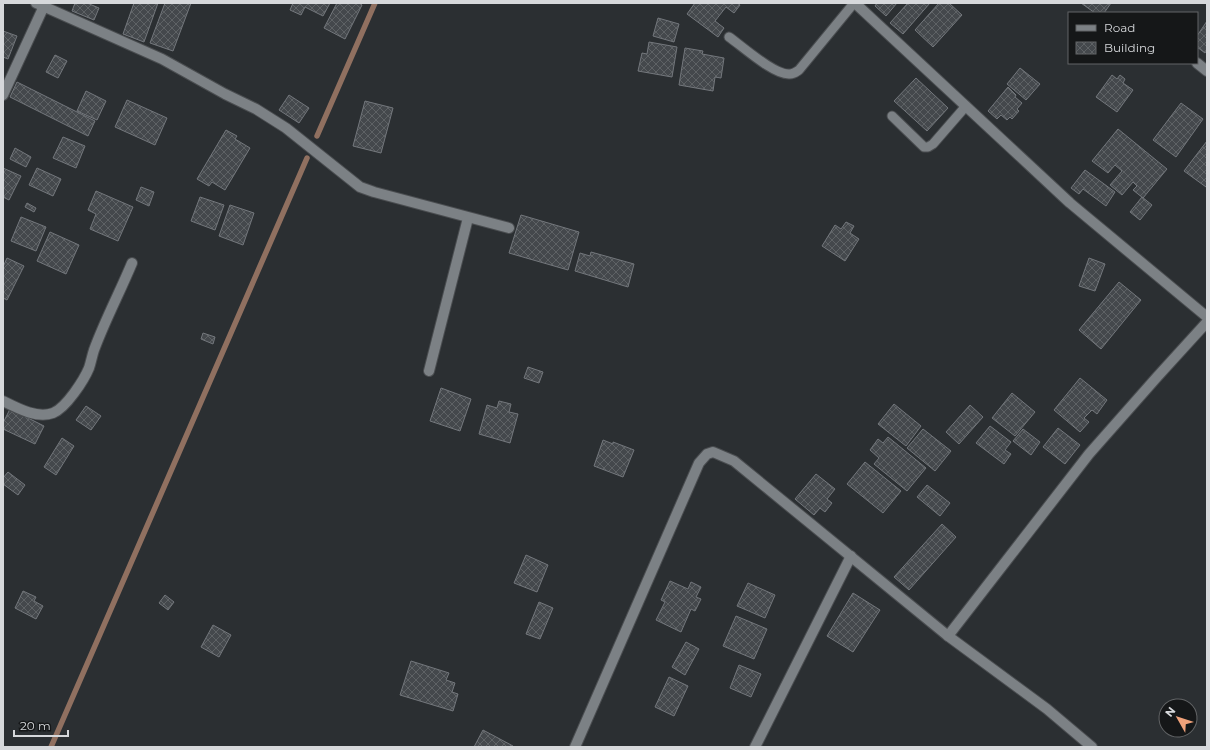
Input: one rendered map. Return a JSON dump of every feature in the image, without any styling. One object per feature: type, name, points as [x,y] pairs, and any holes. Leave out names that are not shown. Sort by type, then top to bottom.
[{"type":"street","points":[[854,3],[1070,203],[1207,316]]},
{"type":"street","points":[[3,95],[40,4],[162,59],[225,94],[256,109],[286,128],[360,187],[468,218],[509,228]]},
{"type":"street","points":[[1198,63],[1207,71]]},
{"type":"street","points":[[429,371],[468,218]]},
{"type":"street","points":[[3,401],[20,409],[34,413],[53,413],[61,408],[72,396],[89,368],[94,350],[132,262]]},
{"type":"street","points":[[948,636],[1089,454],[1157,376],[1207,322]]},
{"type":"street","points":[[575,747],[699,463],[708,454],[713,452],[734,461],[948,636],[1046,709],[1092,747]]},
{"type":"street","points":[[755,747],[851,556]]},
{"type":"lane","points":[[729,37],[767,65],[782,73],[794,73],[799,70],[854,3]]},
{"type":"lane","points":[[892,116],[924,147],[928,147],[933,144],[966,106]]},
{"type":"building","points":[[75,3],[87,3],[99,8],[94,20],[72,11]]},
{"type":"building","points":[[134,3],[158,3],[144,42],[123,34]]},
{"type":"building","points":[[165,3],[191,3],[173,51],[150,43]]},
{"type":"building","points":[[293,3],[330,3],[323,16],[305,7],[301,15],[290,10]]},
{"type":"building","points":[[337,3],[359,3],[362,5],[345,39],[324,28]]},
{"type":"building","points":[[695,3],[737,3],[740,5],[734,13],[726,7],[715,21],[724,28],[718,37],[687,14]]},
{"type":"building","points":[[877,3],[897,3],[886,16],[875,6]]},
{"type":"building","points":[[908,3],[930,3],[903,34],[890,23]]},
{"type":"building","points":[[939,3],[949,3],[962,15],[933,47],[915,30]]},
{"type":"building","points":[[1081,3],[1111,3],[1105,12],[1094,12]]},
{"type":"building","points":[[658,18],[679,24],[674,42],[653,36]]},
{"type":"building","points":[[1207,21],[1207,50],[1205,53],[1198,48],[1198,34]]},
{"type":"building","points":[[3,31],[17,36],[8,59],[3,57]]},
{"type":"building","points":[[649,42],[677,47],[672,77],[638,71],[642,53],[647,54]]},
{"type":"building","points":[[685,48],[703,51],[702,54],[724,58],[721,78],[715,77],[713,91],[679,85]]},
{"type":"building","points":[[55,55],[67,61],[58,78],[46,72]]},
{"type":"building","points":[[1020,68],[1040,84],[1026,100],[1007,84]]},
{"type":"building","points":[[1112,75],[1117,79],[1120,75],[1125,79],[1123,83],[1133,90],[1117,112],[1096,97]]},
{"type":"building","points":[[916,78],[948,108],[927,131],[894,101]]},
{"type":"building","points":[[17,82],[95,121],[88,136],[10,97]]},
{"type":"building","points":[[1008,87],[1016,95],[1015,97],[1022,103],[1017,109],[1019,111],[1012,119],[1010,117],[1007,120],[1001,115],[997,119],[988,111]]},
{"type":"building","points":[[86,91],[106,101],[97,120],[77,111]]},
{"type":"building","points":[[289,95],[309,108],[299,123],[279,110]]},
{"type":"building","points":[[127,100],[167,118],[155,145],[115,127]]},
{"type":"building","points":[[365,101],[393,108],[381,153],[353,146]]},
{"type":"building","points":[[1181,103],[1203,119],[1176,157],[1153,140]]},
{"type":"building","points":[[1118,129],[1167,169],[1143,198],[1133,190],[1137,186],[1133,182],[1122,195],[1110,185],[1122,171],[1115,165],[1108,173],[1092,161]]},
{"type":"building","points":[[226,130],[237,136],[235,139],[250,148],[225,190],[212,182],[209,186],[197,179]]},
{"type":"building","points":[[63,137],[85,146],[76,168],[53,158]]},
{"type":"building","points":[[1207,141],[1207,186],[1206,187],[1184,171]]},
{"type":"building","points":[[15,148],[31,157],[26,167],[10,159]]},
{"type":"building","points":[[3,168],[21,176],[9,200],[3,197]]},
{"type":"building","points":[[37,168],[61,179],[53,196],[29,185]]},
{"type":"building","points":[[1085,170],[1115,192],[1106,206],[1083,189],[1079,194],[1071,188]]},
{"type":"building","points":[[141,187],[154,192],[149,206],[136,200]]},
{"type":"building","points":[[96,191],[133,207],[118,241],[90,229],[96,214],[88,210]]},
{"type":"building","points":[[200,197],[224,205],[215,230],[191,221]]},
{"type":"building","points":[[1142,197],[1152,205],[1140,220],[1130,212]]},
{"type":"building","points":[[27,203],[36,208],[34,212],[25,207]]},
{"type":"building","points":[[230,205],[254,213],[243,245],[219,236]]},
{"type":"building","points":[[521,215],[579,232],[568,270],[509,253]]},
{"type":"building","points":[[21,217],[46,227],[36,251],[11,241]]},
{"type":"building","points":[[846,222],[854,226],[850,233],[859,239],[845,261],[822,246],[835,225],[841,229]]},
{"type":"building","points":[[50,232],[79,245],[66,274],[37,261]]},
{"type":"building","points":[[591,252],[634,264],[628,287],[575,271],[580,253],[590,256]]},
{"type":"building","points":[[7,258],[24,266],[7,300],[3,298],[3,267]]},
{"type":"building","points":[[1089,258],[1105,264],[1095,291],[1079,286]]},
{"type":"building","points":[[1119,282],[1141,300],[1101,349],[1079,330]]},
{"type":"building","points":[[203,333],[215,337],[213,344],[201,339]]},
{"type":"building","points":[[528,367],[543,372],[539,383],[524,378]]},
{"type":"building","points":[[1080,378],[1107,400],[1097,414],[1092,410],[1084,418],[1089,422],[1080,432],[1054,410]]},
{"type":"building","points":[[441,388],[471,399],[460,431],[430,421]]},
{"type":"building","points":[[1012,393],[1035,412],[1015,436],[992,418]]},
{"type":"building","points":[[499,401],[511,404],[509,412],[518,414],[510,443],[479,434],[487,405],[497,408]]},
{"type":"building","points":[[894,404],[921,426],[906,446],[878,424]]},
{"type":"building","points":[[970,405],[983,417],[959,444],[946,432]]},
{"type":"building","points":[[86,406],[101,416],[91,430],[76,420]]},
{"type":"building","points":[[10,409],[44,426],[35,444],[3,429],[3,423]]},
{"type":"building","points":[[990,426],[1011,442],[1005,450],[1011,454],[1004,464],[976,443]]},
{"type":"building","points":[[1058,428],[1080,445],[1065,464],[1043,447]]},
{"type":"building","points":[[923,429],[951,451],[935,471],[907,448]]},
{"type":"building","points":[[1023,429],[1040,442],[1031,455],[1013,441]]},
{"type":"building","points":[[888,437],[926,468],[907,491],[874,464],[879,458],[870,450],[878,439],[883,443]]},
{"type":"building","points":[[62,438],[74,446],[56,475],[44,467]]},
{"type":"building","points":[[603,440],[634,450],[623,477],[594,466]]},
{"type":"building","points":[[865,462],[901,491],[883,513],[847,484]]},
{"type":"building","points":[[8,472],[25,485],[18,495],[3,484],[3,478]]},
{"type":"building","points":[[816,474],[835,489],[827,499],[832,503],[825,512],[820,508],[814,515],[795,499]]},
{"type":"building","points":[[927,485],[950,503],[940,516],[917,497]]},
{"type":"building","points":[[942,524],[956,537],[909,590],[894,577]]},
{"type":"building","points":[[526,555],[548,565],[537,592],[514,583]]},
{"type":"building","points":[[670,581],[688,589],[691,582],[701,587],[696,597],[701,599],[695,611],[691,609],[681,632],[656,620],[665,602],[661,600]]},
{"type":"building","points":[[748,583],[775,595],[765,618],[737,606]]},
{"type":"building","points":[[23,591],[36,597],[34,601],[43,606],[36,619],[15,608]]},
{"type":"building","points":[[853,593],[880,610],[853,652],[827,636]]},
{"type":"building","points":[[165,595],[174,602],[168,610],[159,603]]},
{"type":"building","points":[[539,602],[553,608],[540,639],[526,634]]},
{"type":"building","points":[[736,616],[767,629],[754,659],[723,646]]},
{"type":"building","points":[[213,625],[231,635],[219,657],[201,647]]},
{"type":"building","points":[[686,642],[699,649],[685,675],[672,667]]},
{"type":"building","points":[[411,661],[449,673],[446,680],[455,683],[452,692],[458,694],[453,711],[400,695]]},
{"type":"building","points":[[739,665],[761,674],[751,697],[730,688]]},
{"type":"building","points":[[669,677],[688,686],[674,716],[655,707]]},
{"type":"building","points":[[483,730],[513,746],[513,747],[474,747]]},
{"type":"waterway","points":[[317,136],[375,3]]},
{"type":"waterway","points":[[51,747],[307,158]]}]
